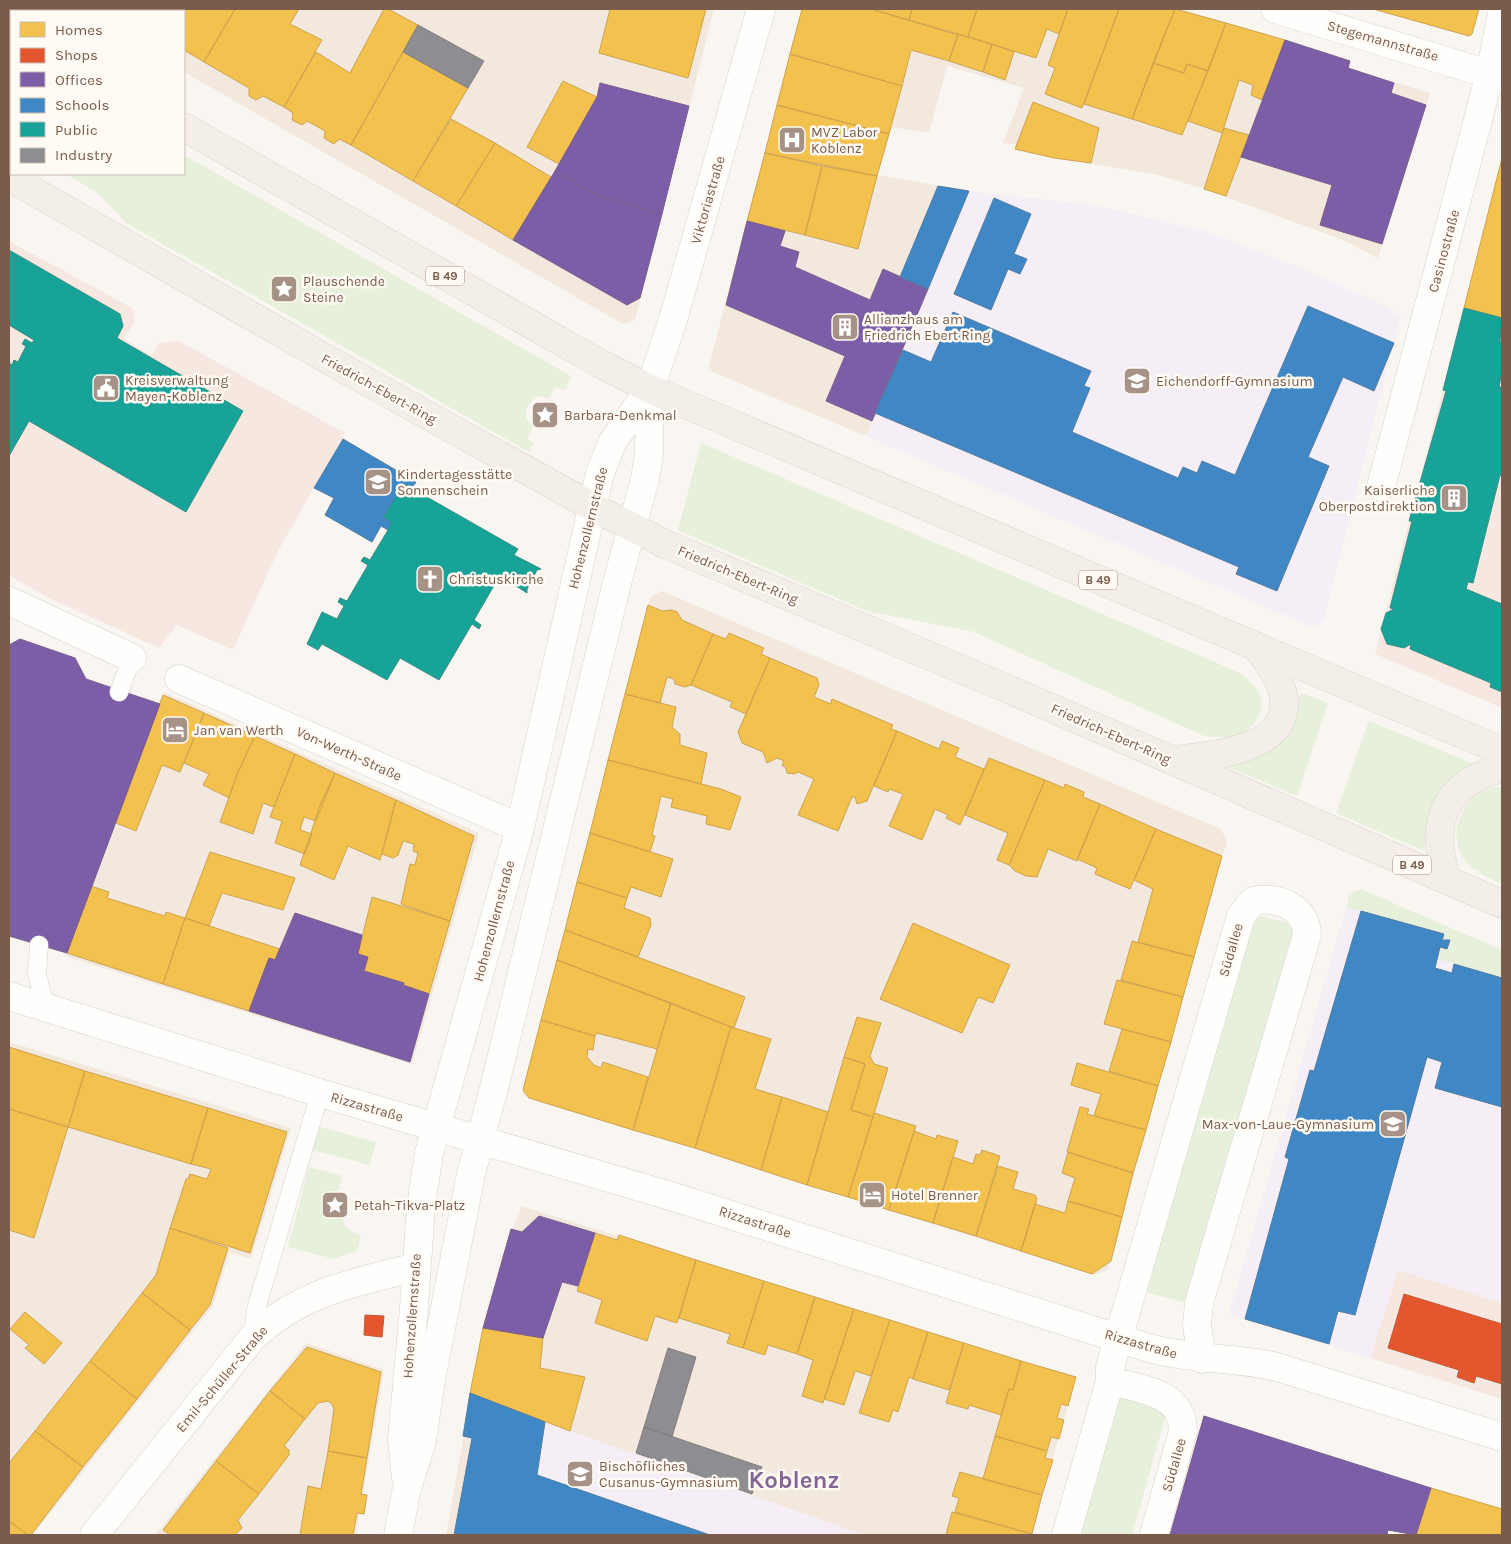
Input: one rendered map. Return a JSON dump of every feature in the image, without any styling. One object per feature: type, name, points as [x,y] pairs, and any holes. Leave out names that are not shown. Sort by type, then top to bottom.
[{"type":"main road","name":"B 49","points":[[185,128],[599,363],[650,389],[1502,751]]},
{"type":"main road","name":"Friedrich-Ebert-Ring","points":[[19,180],[346,370],[591,506],[665,544],[1502,904]]},
{"type":"main road","name":"B 49","points":[[1170,760],[1216,755],[1245,748],[1265,738],[1277,724],[1284,707],[1282,694],[1274,673],[1258,648]]},
{"type":"main road","name":"B 49","points":[[1447,880],[1438,844],[1440,824],[1444,813],[1452,798],[1462,788],[1485,773],[1502,768]]},
{"type":"street","name":"Viktoriastraße","points":[[650,389],[676,311],[761,9]]},
{"type":"street","name":"Stegemannstraße","points":[[1275,9],[1496,76]]},
{"type":"street","name":"Casinostraße","points":[[1381,487],[1496,76],[1502,14]]},
{"type":"street","name":"Hohenzollernstraße","points":[[407,1488],[402,1440],[423,1186],[436,1127],[493,931],[520,828],[591,506],[600,473],[613,441],[650,389]]},
{"type":"street","name":"Hohenzollernstraße","points":[[398,1535],[407,1488],[422,1441],[436,1351],[470,1174],[614,595],[641,501],[649,455],[650,389]]},
{"type":"street","points":[[9,602],[132,658]]},
{"type":"street","name":"Von-Werth-Straße","points":[[179,679],[520,828]]},
{"type":"street","name":"Südallee","points":[[1066,1535],[1110,1381],[1110,1367],[1118,1338],[1241,916],[1253,901],[1268,899],[1292,907],[1298,912],[1307,924],[1307,935],[1200,1303],[1198,1331],[1202,1359]]},
{"type":"street","name":"Rizzastraße","points":[[9,996],[320,1093],[674,1196],[1172,1355],[1240,1361],[1277,1367],[1502,1436]]},
{"type":"street","name":"Emil-Schüller-Straße","points":[[94,1535],[252,1337],[276,1317],[301,1302],[326,1292],[416,1268]]},
{"type":"street","name":"Südallee","points":[[1110,1381],[1169,1399],[1180,1413],[1183,1423],[1183,1431],[1154,1535]]},
{"type":"lane","points":[[119,692],[132,658]]},
{"type":"lane","points":[[39,945],[38,973],[45,1008]]},
{"type":"lane","points":[[252,1337],[256,1309],[320,1093]]},
{"type":"shaded area","points":[[73,9],[714,9],[635,320],[623,324],[185,73],[185,10]]},
{"type":"shaded area","points":[[802,9],[1181,9],[1350,61],[1348,68],[1430,93],[1378,258],[1343,240],[1204,189],[1155,174],[1054,158],[1015,149],[1017,144],[1003,143],[1024,88],[947,66],[929,133],[891,127],[877,175],[969,191],[866,436],[708,370]]},
{"type":"shaded area","name":"Eichendorff-Gymnasium","points":[[969,191],[1093,205],[1206,231],[1308,271],[1379,303],[1401,316],[1323,621],[1312,627],[866,436]]},
{"type":"shaded area","points":[[9,241],[132,308],[135,321],[124,339],[151,355],[159,343],[179,341],[345,433],[277,553],[233,650],[177,625],[159,648],[45,596],[9,575]]},
{"type":"shaded area","name":"Kaiserliche Oberpostdirektion","points":[[1464,308],[1502,318],[1502,708],[1375,654]]},
{"type":"shaded area","points":[[662,591],[1221,829],[1227,842],[1108,1269],[1098,1274],[1092,1274],[522,1095],[648,605],[651,597]]},
{"type":"shaded area","points":[[164,692],[479,833],[412,1064],[65,956]]},
{"type":"shaded area","name":"Max-von-Laue-Gymnasium","points":[[1346,907],[1444,934],[1450,940],[1447,949],[1438,959],[1502,978],[1502,1303],[1398,1270],[1370,1358],[1229,1314]]},
{"type":"shaded area","points":[[9,1042],[291,1128],[251,1259],[230,1252],[213,1306],[33,1535],[9,1535]]},
{"type":"shaded area","points":[[521,1206],[1076,1377],[1031,1535],[446,1535],[483,1328],[511,1229],[513,1229]]},
{"type":"shaded area","points":[[1398,1270],[1502,1303],[1502,1399],[1370,1358]]},
{"type":"shaded area","points":[[306,1343],[384,1370],[356,1535],[155,1535]]},
{"type":"shaded area","name":"Bischöfliches Cusanus-Gymnasium","points":[[470,1393],[570,1431],[865,1535],[454,1535],[472,1439],[463,1436]]},
{"type":"green space","points":[[185,156],[571,376],[565,390],[555,387],[549,398],[538,396],[528,407],[526,413],[527,421],[534,425],[527,439],[534,443],[529,452],[126,223],[98,193],[68,175],[185,175]]},
{"type":"green space","points":[[701,443],[1243,674],[1259,693],[1261,706],[1258,717],[1247,731],[1236,736],[1204,736],[974,632],[867,611],[678,530]]},
{"type":"green space","points":[[1303,693],[1328,703],[1297,796],[1214,761]]},
{"type":"green space","points":[[1369,721],[1474,764],[1451,780],[1439,794],[1431,810],[1422,850],[1336,813]]},
{"type":"green space","points":[[1495,787],[1502,787],[1502,884],[1470,865],[1462,856],[1457,840],[1458,822],[1465,806],[1477,794]]},
{"type":"green space","points":[[1361,889],[1502,950],[1502,978],[1437,959],[1440,947],[1448,949],[1449,940],[1442,940],[1444,934],[1346,907],[1349,894]]},
{"type":"green space","points":[[1256,915],[1285,922],[1295,930],[1190,1304],[1142,1291],[1246,924]]},
{"type":"green space","points":[[319,1127],[376,1142],[370,1165],[313,1150]]},
{"type":"green space","points":[[309,1167],[342,1176],[334,1207],[344,1210],[343,1220],[346,1227],[352,1232],[361,1235],[357,1251],[334,1259],[288,1247]]},
{"type":"green space","points":[[1121,1393],[1168,1407],[1132,1535],[1079,1535]]},
{"type":"building: Homes","points":[[110,9],[165,9],[164,10]]},
{"type":"building: Homes","points":[[235,9],[204,62],[185,51],[185,10],[164,10]]},
{"type":"building: Homes","points":[[235,9],[299,9],[290,24],[322,40],[284,107],[263,96],[256,100],[249,96],[249,88],[204,62]]},
{"type":"building: Homes","points":[[384,9],[388,9],[418,25],[351,145],[339,139],[334,144],[324,138],[325,131],[307,121],[302,125],[292,120],[293,113],[284,107],[316,52],[350,73]]},
{"type":"building: Homes","points":[[610,9],[706,9],[688,78],[599,53]]},
{"type":"building: Homes","points":[[802,9],[871,9],[958,35],[949,61],[911,50],[902,86],[790,54]]},
{"type":"building: Homes","points":[[871,9],[912,9],[909,20]]},
{"type":"building: Homes","points":[[912,9],[977,9],[968,37],[909,20]]},
{"type":"building: Homes","points":[[977,9],[1068,9],[1059,34],[1047,29],[1036,58],[968,37]]},
{"type":"building: Homes","points":[[1068,9],[1119,9],[1082,108],[1045,94],[1055,68],[1048,65]]},
{"type":"building: Homes","points":[[1119,9],[1175,9],[1132,119],[1084,104]]},
{"type":"building: Homes","points":[[1175,9],[1226,23],[1208,71],[1187,64],[1184,73],[1153,63]]},
{"type":"building: Homes","points":[[1373,9],[1479,9],[1472,34],[1469,36]]},
{"type":"building: Homes","points":[[1226,23],[1285,40],[1262,100],[1251,95],[1253,85],[1239,80],[1222,133],[1188,121]]},
{"type":"building: Homes","points":[[958,34],[992,44],[983,72],[949,61]]},
{"type":"building: Homes","points":[[992,44],[1014,52],[1005,80],[983,72]]},
{"type":"building: Homes","points":[[403,52],[468,88],[413,181],[351,145]]},
{"type":"building: Homes","points":[[790,54],[902,86],[889,134],[777,105]]},
{"type":"building: Homes","points":[[1153,63],[1184,73],[1187,64],[1208,71],[1182,135],[1132,119]]},
{"type":"building: Homes","points":[[563,81],[597,97],[559,164],[527,147]]},
{"type":"building: Homes","points":[[1033,102],[1099,128],[1091,163],[1054,158],[1015,149]]},
{"type":"building: Homes","points":[[777,105],[889,134],[877,176],[765,153]]},
{"type":"building: Homes","points":[[451,119],[495,143],[456,206],[413,181]]},
{"type":"building: Homes","points":[[1224,128],[1249,135],[1226,196],[1204,189]]},
{"type":"building: Homes","points":[[495,143],[551,177],[513,240],[456,206]]},
{"type":"building: Homes","points":[[765,153],[822,166],[805,235],[747,221]]},
{"type":"building: Homes","points":[[1502,158],[1502,318],[1464,308]]},
{"type":"building: Homes","points":[[822,166],[877,176],[858,249],[805,235]]},
{"type":"building: Homes","points":[[648,605],[662,611],[672,610],[677,612],[682,620],[713,634],[691,685],[685,687],[675,684],[674,679],[667,677],[660,703],[625,694]]},
{"type":"building: Homes","points":[[729,633],[764,648],[761,654],[770,658],[746,714],[730,707],[732,702],[691,685],[713,634],[726,639]]},
{"type":"building: Homes","points":[[770,658],[817,678],[819,685],[814,697],[831,704],[832,699],[893,725],[891,729],[897,731],[867,801],[857,804],[855,797],[852,797],[838,831],[798,815],[814,779],[798,772],[794,774],[787,773],[785,766],[782,766],[784,761],[777,758],[767,763],[763,752],[742,743],[738,732]]},
{"type":"building: Homes","points":[[625,694],[676,707],[672,727],[680,734],[680,745],[707,753],[701,784],[608,760]]},
{"type":"building: Homes","points":[[163,695],[204,713],[180,772],[162,765],[136,831],[116,823]]},
{"type":"building: Homes","points":[[204,713],[255,736],[238,772],[229,798],[203,785],[209,774],[184,763]]},
{"type":"building: Homes","points":[[897,731],[939,749],[942,741],[959,748],[955,757],[984,769],[960,825],[946,818],[948,815],[935,809],[922,840],[889,826],[903,794],[889,789],[888,792],[874,786]]},
{"type":"building: Homes","points":[[255,736],[295,754],[274,807],[263,803],[253,834],[220,822],[238,772]]},
{"type":"building: Homes","points":[[295,754],[335,773],[316,821],[304,817],[300,830],[312,834],[305,854],[275,843],[282,821],[270,817]]},
{"type":"building: Homes","points":[[989,758],[1045,780],[1009,865],[997,860],[1008,833],[965,815]]},
{"type":"building: Homes","points":[[608,760],[721,789],[741,797],[730,830],[706,824],[707,816],[671,807],[673,799],[661,796],[652,835],[655,836],[650,852],[590,833]]},
{"type":"building: Homes","points":[[335,773],[396,800],[380,860],[348,846],[334,880],[300,865],[321,803]]},
{"type":"building: Homes","points":[[1045,780],[1064,788],[1065,784],[1084,792],[1083,797],[1100,804],[1077,861],[1048,849],[1037,877],[1026,876],[1015,871],[1009,865]]},
{"type":"building: Homes","points":[[396,800],[474,836],[450,921],[401,904],[410,864],[415,865],[418,853],[413,851],[414,844],[403,841],[398,855],[393,858],[382,854]]},
{"type":"building: Homes","points":[[1100,804],[1156,829],[1130,889],[1095,874],[1097,868],[1077,859]]},
{"type":"building: Homes","points":[[1156,829],[1222,856],[1194,957],[1138,942],[1153,889],[1134,880]]},
{"type":"building: Homes","points":[[590,833],[673,859],[661,897],[631,887],[627,898],[577,882]]},
{"type":"building: Homes","points":[[210,852],[295,878],[283,910],[222,893],[209,926],[185,918]]},
{"type":"building: Homes","points":[[577,882],[627,898],[624,908],[650,918],[651,925],[638,957],[565,930]]},
{"type":"building: Homes","points":[[91,886],[109,892],[107,898],[165,916],[166,912],[185,918],[163,984],[67,953]]},
{"type":"building: Homes","points":[[372,897],[450,921],[429,994],[403,985],[404,983],[364,971],[368,957],[358,954]]},
{"type":"building: Homes","points":[[185,918],[280,949],[275,960],[269,958],[249,1011],[163,984]]},
{"type":"building: Homes","points":[[913,923],[1010,965],[993,1003],[978,997],[962,1033],[880,999]]},
{"type":"building: Homes","points":[[565,930],[745,997],[734,1028],[557,960]]},
{"type":"building: Homes","points":[[1132,941],[1194,957],[1183,997],[1121,980]]},
{"type":"building: Homes","points":[[557,960],[671,1003],[657,1049],[597,1033],[595,1036],[541,1020]]},
{"type":"building: Homes","points":[[1117,980],[1183,997],[1171,1042],[1104,1024]]},
{"type":"building: Homes","points":[[671,1003],[731,1027],[695,1148],[633,1130]]},
{"type":"building: Homes","points":[[857,1017],[881,1023],[870,1056],[874,1064],[888,1068],[873,1117],[851,1110],[865,1064],[844,1057]]},
{"type":"building: Homes","points":[[541,1020],[595,1036],[593,1050],[588,1049],[587,1057],[594,1065],[601,1068],[603,1062],[648,1077],[633,1130],[529,1098],[523,1090]]},
{"type":"building: Homes","points":[[731,1027],[771,1039],[755,1089],[782,1097],[761,1170],[695,1148]]},
{"type":"building: Homes","points":[[1122,1029],[1171,1042],[1158,1086],[1109,1071]]},
{"type":"building: Homes","points":[[9,1047],[85,1071],[68,1127],[9,1109]]},
{"type":"building: Homes","points":[[844,1057],[865,1064],[851,1110],[873,1117],[848,1197],[807,1185]]},
{"type":"building: Homes","points":[[1077,1063],[1158,1086],[1146,1130],[1094,1116],[1101,1094],[1071,1085]]},
{"type":"building: Homes","points":[[85,1071],[208,1108],[191,1164],[68,1127]]},
{"type":"building: Homes","points":[[782,1097],[828,1112],[807,1185],[761,1170]]},
{"type":"building: Homes","points":[[1080,1107],[1089,1109],[1087,1114],[1146,1130],[1133,1173],[1067,1152]]},
{"type":"building: Homes","points":[[208,1108],[287,1132],[250,1253],[170,1228],[186,1179],[188,1179],[190,1174],[207,1179],[211,1169],[191,1164]]},
{"type":"building: Homes","points":[[9,1109],[68,1127],[34,1238],[9,1230]]},
{"type":"building: Homes","points":[[874,1113],[916,1126],[889,1210],[848,1197]]},
{"type":"building: Homes","points":[[914,1131],[936,1139],[937,1135],[958,1141],[933,1223],[889,1210]]},
{"type":"building: Homes","points":[[982,1150],[1000,1156],[976,1236],[933,1223],[953,1157],[973,1164],[976,1154],[980,1155]]},
{"type":"building: Homes","points":[[1068,1152],[1133,1173],[1122,1217],[1068,1201],[1075,1178],[1062,1173]]},
{"type":"building: Homes","points":[[998,1166],[1018,1172],[1013,1189],[1035,1195],[1037,1199],[1021,1251],[976,1236]]},
{"type":"building: Homes","points":[[1068,1201],[1122,1217],[1111,1261],[1092,1274],[1021,1251],[1035,1204],[1065,1213]]},
{"type":"building: Homes","points":[[170,1228],[228,1248],[210,1305],[190,1330],[142,1293],[156,1275]]},
{"type":"building: Homes","points":[[595,1233],[617,1240],[619,1235],[696,1260],[677,1323],[655,1316],[647,1341],[595,1323],[602,1300],[577,1291]]},
{"type":"building: Homes","points":[[696,1260],[764,1281],[743,1348],[727,1343],[730,1334],[679,1318]]},
{"type":"building: Homes","points":[[764,1281],[815,1297],[797,1354],[768,1345],[765,1355],[743,1348]]},
{"type":"building: Homes","points":[[142,1293],[190,1330],[137,1399],[90,1361]]},
{"type":"building: Homes","points":[[815,1297],[854,1309],[823,1403],[802,1396],[813,1360],[797,1354]]},
{"type":"building: Homes","points":[[854,1309],[890,1320],[871,1376],[855,1371],[844,1405],[824,1399]]},
{"type":"building: Homes","points":[[25,1312],[62,1343],[44,1364],[25,1348],[29,1345],[10,1329]]},
{"type":"building: Homes","points":[[890,1320],[928,1332],[913,1379],[909,1377],[898,1412],[893,1410],[889,1422],[859,1413]]},
{"type":"building: Homes","points":[[483,1328],[543,1338],[540,1368],[585,1377],[570,1431],[470,1393]]},
{"type":"building: Homes","points":[[928,1332],[964,1343],[949,1390],[913,1379]]},
{"type":"building: Homes","points":[[964,1343],[1021,1361],[1013,1390],[1009,1389],[1001,1415],[969,1405],[968,1409],[946,1403]]},
{"type":"building: Homes","points":[[307,1347],[381,1372],[367,1458],[328,1451],[334,1409],[328,1401],[318,1403],[305,1419],[270,1391]]},
{"type":"building: Homes","points":[[90,1361],[137,1399],[83,1467],[35,1431]]},
{"type":"building: Homes","points":[[1021,1361],[1076,1377],[1068,1406],[1061,1404],[1057,1418],[1064,1420],[1059,1439],[1051,1437],[1047,1451],[995,1436],[1009,1389],[1013,1390]]},
{"type":"building: Homes","points":[[270,1391],[305,1419],[284,1446],[289,1450],[289,1455],[259,1494],[216,1461]]},
{"type":"building: Homes","points":[[35,1431],[83,1467],[31,1535],[28,1535],[9,1521],[9,1463]]},
{"type":"building: Homes","points":[[995,1436],[1047,1451],[1045,1458],[1053,1460],[1042,1495],[983,1479]]},
{"type":"building: Homes","points":[[328,1451],[367,1458],[361,1494],[367,1495],[364,1514],[357,1513],[353,1535],[300,1535],[308,1486],[321,1489]]},
{"type":"building: Homes","points":[[216,1461],[259,1494],[238,1520],[242,1528],[235,1535],[170,1535],[163,1530]]},
{"type":"building: Homes","points":[[960,1472],[1042,1495],[1032,1534],[955,1512],[959,1498],[952,1496]]},
{"type":"building: Homes","points":[[1431,1488],[1502,1509],[1501,1535],[1416,1535]]},
{"type":"building: Homes","points":[[952,1512],[1032,1534],[946,1535]]},
{"type":"building: Homes","points":[[9,1521],[28,1535],[9,1535]]},
{"type":"building: Shops","points":[[1404,1294],[1502,1324],[1502,1384],[1476,1376],[1474,1383],[1457,1377],[1459,1370],[1388,1348]]},
{"type":"building: Shops","points":[[365,1315],[384,1316],[382,1337],[364,1335]]},
{"type":"building: Offices","points":[[1285,40],[1350,61],[1348,68],[1394,83],[1391,93],[1426,105],[1382,244],[1320,225],[1332,185],[1241,157]]},
{"type":"building: Offices","points":[[600,83],[689,106],[662,214],[601,197],[555,171],[597,97]]},
{"type":"building: Offices","points":[[555,171],[601,197],[662,214],[640,298],[627,305],[513,240]]},
{"type":"building: Offices","name":"Allianzhaus am Friedrich Ebert Ring","points":[[747,221],[785,231],[780,246],[799,252],[795,267],[870,300],[883,269],[928,289],[872,421],[826,401],[845,356],[726,305]]},
{"type":"building: Offices","points":[[20,639],[75,658],[86,679],[160,704],[67,953],[9,936],[9,645]]},
{"type":"building: Offices","points":[[295,913],[362,935],[358,954],[368,957],[364,971],[404,983],[403,985],[429,994],[410,1062],[249,1011],[269,958],[275,960]]},
{"type":"building: Offices","points":[[539,1216],[595,1233],[578,1286],[562,1282],[543,1338],[483,1328],[511,1229],[522,1232]]},
{"type":"building: Offices","points":[[1204,1416],[1431,1488],[1416,1535],[1388,1530],[1387,1535],[1170,1535]]},
{"type":"building: Schools","points":[[938,186],[969,191],[928,289],[900,277]]},
{"type":"building: Schools","points":[[994,198],[1031,214],[1014,254],[1027,259],[1020,274],[1008,269],[991,310],[954,294]]},
{"type":"building: Schools","points":[[1308,306],[1394,343],[1374,391],[1343,377],[1308,457],[1329,466],[1277,591],[1236,574],[1239,567],[875,413],[903,350],[931,362],[953,312],[1091,371],[1084,386],[1090,388],[1072,432],[1178,478],[1183,467],[1197,473],[1202,461],[1235,475]]},
{"type":"building: Schools","points":[[343,439],[416,482],[412,488],[404,484],[384,517],[392,522],[388,530],[381,526],[372,542],[325,515],[334,498],[314,488]]},
{"type":"building: Schools","name":"Max-von-Laue-Gymnasium","points":[[1361,911],[1444,934],[1442,940],[1450,940],[1447,949],[1440,947],[1435,968],[1452,973],[1454,964],[1502,978],[1502,1107],[1435,1088],[1442,1062],[1427,1057],[1355,1315],[1338,1311],[1329,1344],[1245,1319],[1289,1159],[1285,1157],[1310,1070],[1314,1071]]},
{"type":"building: Schools","points":[[470,1393],[545,1422],[537,1475],[710,1535],[454,1535],[472,1438],[463,1436]]},
{"type":"building: Public","name":"Kreisverwaltung Mayen-Koblenz","points":[[9,250],[120,314],[123,326],[117,338],[243,411],[186,512],[29,421],[9,456],[9,363],[12,365],[14,360],[18,362],[26,346],[22,344],[25,339],[32,343],[34,340],[9,325]]},
{"type":"building: Public","name":"Kaiserliche Oberpostdirektion","points":[[1464,308],[1502,318],[1500,341],[1502,342],[1502,372],[1499,387],[1502,387],[1502,476],[1500,475],[1473,583],[1468,582],[1466,589],[1502,604],[1502,692],[1490,687],[1491,683],[1410,649],[1411,644],[1404,648],[1387,644],[1381,629],[1386,613],[1394,609],[1390,608],[1412,521],[1409,521],[1446,391],[1443,390]]},
{"type":"building: Public","name":"Christuskirche","points":[[404,484],[518,549],[514,555],[541,569],[537,570],[527,589],[527,593],[502,577],[498,584],[496,582],[474,620],[481,625],[479,629],[472,624],[439,680],[400,658],[387,680],[322,644],[318,650],[307,644],[322,612],[337,619],[344,606],[338,602],[340,598],[347,601],[368,565],[361,561],[364,557],[370,560],[388,530],[392,522],[384,517]]},
{"type":"building: Industry","points":[[418,25],[484,61],[468,88],[403,52]]},
{"type":"building: Industry","points":[[668,1348],[696,1357],[672,1437],[644,1427]]},
{"type":"building: Industry","points":[[644,1427],[762,1467],[752,1494],[636,1453]]},
{"type":"place","name":"MVZ Labor Koblenz","points":[[792,140]]},
{"type":"place","name":"Plauschende Steine","points":[[284,289]]},
{"type":"place","name":"Allianzhaus am Friedrich Ebert Ring","points":[[845,327]]},
{"type":"place","name":"Eichendorff-Gymnasium","points":[[1137,381]]},
{"type":"place","name":"Kreisverwaltung Mayen-Koblenz","points":[[106,388]]},
{"type":"place","name":"Barbara-Denkmal","points":[[545,415]]},
{"type":"place","name":"Kindertagesstätte Sonnenschein","points":[[378,482]]},
{"type":"place","name":"Kaiserliche Oberpostdirektion","points":[[1454,498]]},
{"type":"place","name":"Christuskirche","points":[[430,579]]},
{"type":"place","name":"Jan van Werth","points":[[175,730]]},
{"type":"place","name":"Max-von-Laue-Gymnasium","points":[[1393,1124]]},
{"type":"place","name":"Hotel Brenner","points":[[872,1195]]},
{"type":"place","name":"Petah-Tikva-Platz","points":[[335,1205]]},
{"type":"place","name":"Bischöfliches Cusanus-Gymnasium","points":[[580,1474]]},
{"type":"district","name":"Koblenz","points":[[794,1480]]}]
